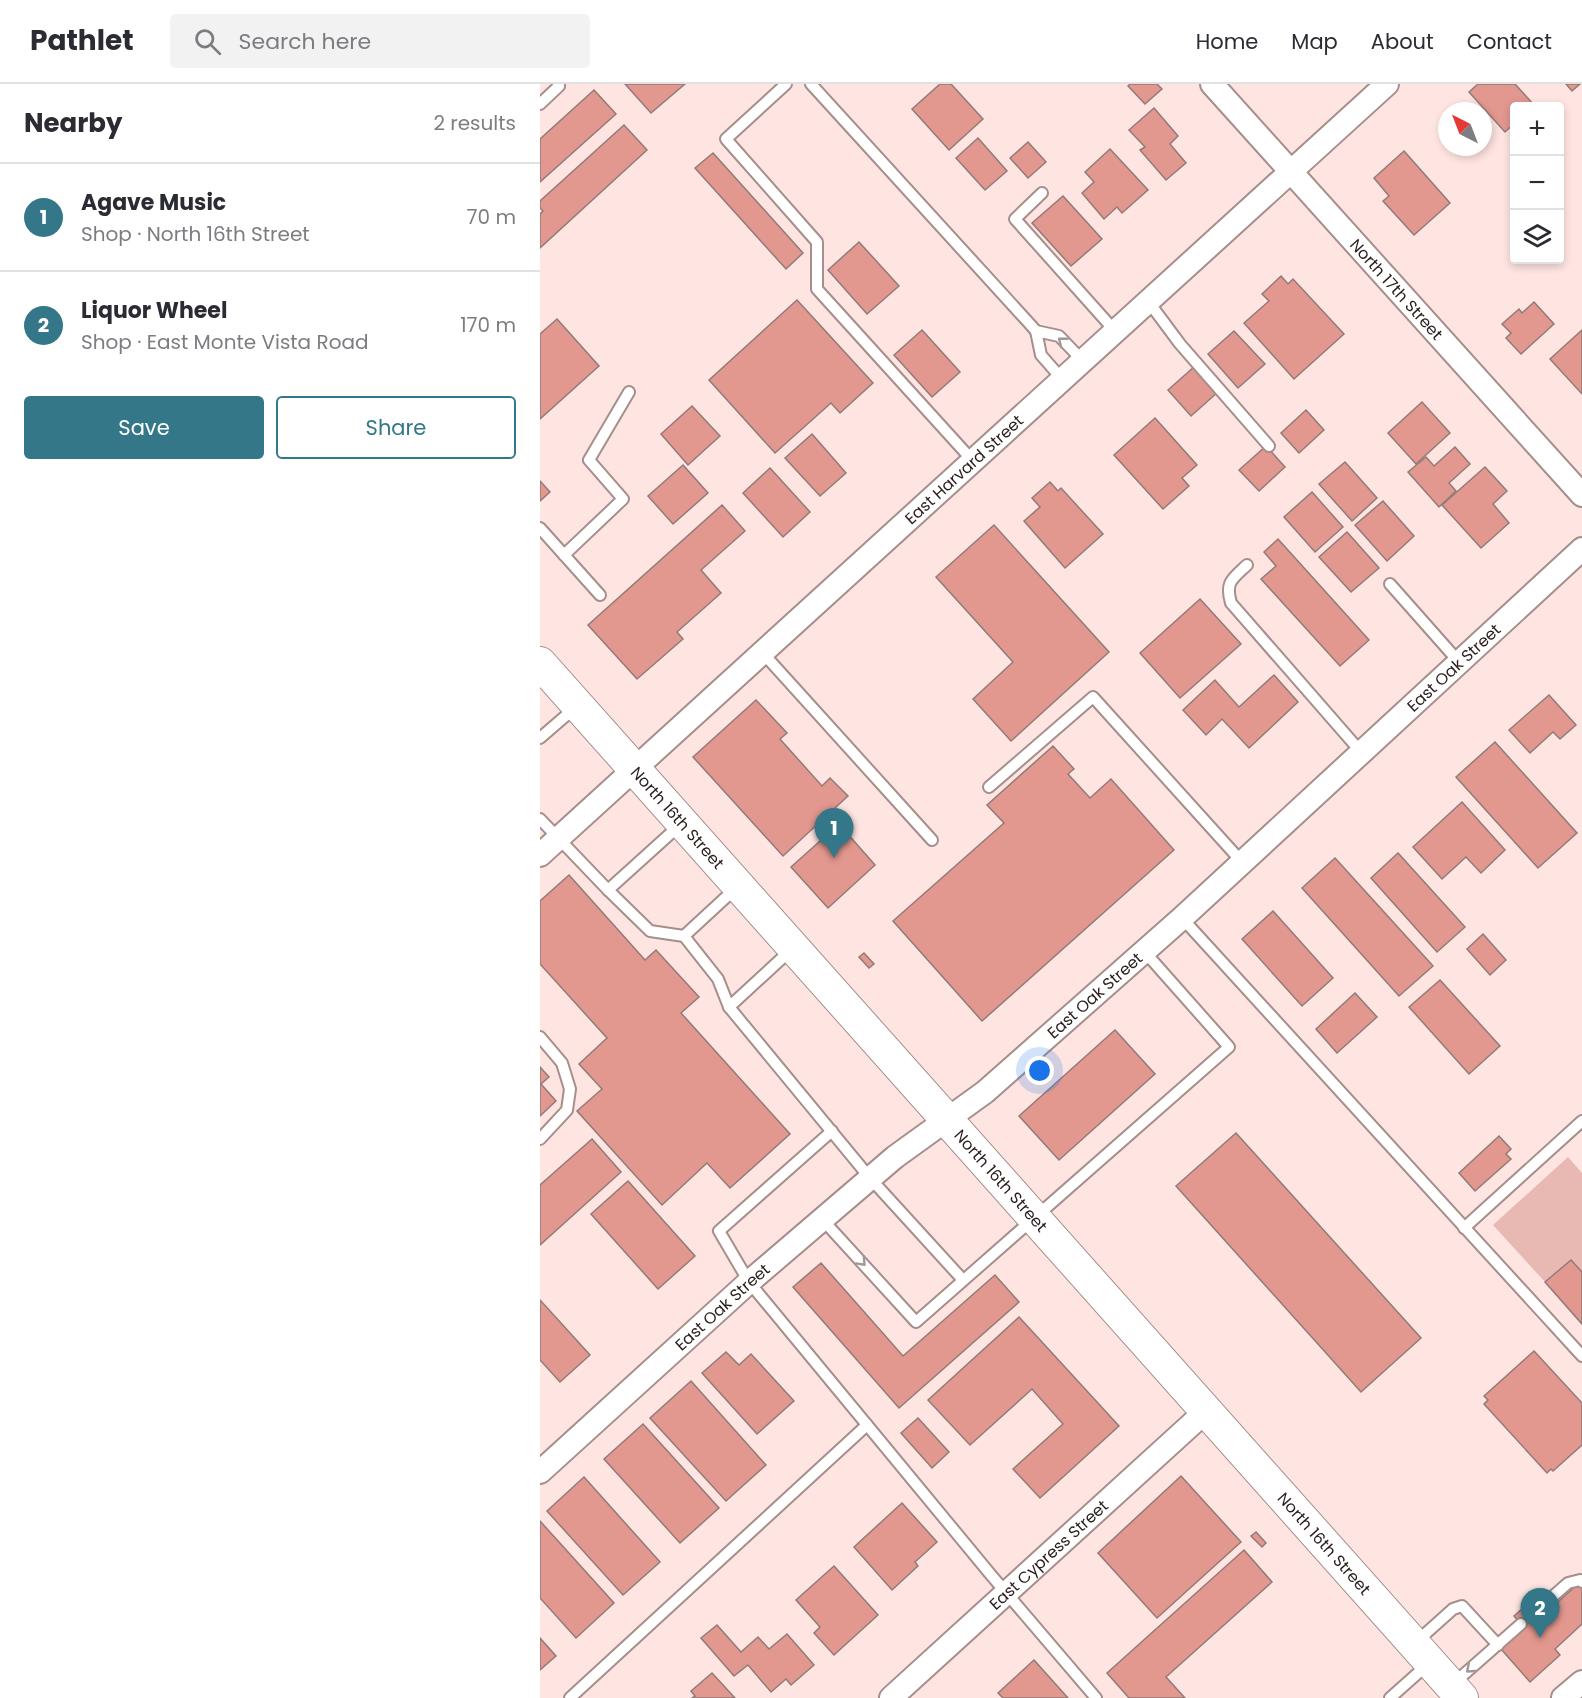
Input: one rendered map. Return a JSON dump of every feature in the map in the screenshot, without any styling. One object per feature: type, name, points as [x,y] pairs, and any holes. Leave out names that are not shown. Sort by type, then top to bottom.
[{"type":"main road","name":"North 16th Street","points":[[540,663],[1456,1692]]},
{"type":"street","name":"North 17th Street","points":[[1212,84],[1582,495]]},
{"type":"street","name":"East Harvard Street","points":[[540,855],[1387,84]]},
{"type":"street","name":"East Oak Street","points":[[540,1472],[749,1282],[822,1219],[905,1148],[985,1092],[1182,918],[1582,549]]},
{"type":"street","name":"East Cypress Street","points":[[891,1698],[1205,1412]]},
{"type":"street","points":[[1563,1698],[1582,1682]]},
{"type":"lane","points":[[540,104],[560,86],[558,84]]},
{"type":"lane","points":[[786,84],[726,139],[817,242],[817,289],[973,461]]},
{"type":"lane","points":[[811,84],[1036,331],[1041,355],[1062,380]]},
{"type":"lane","points":[[1041,193],[1015,219],[1115,331]]},
{"type":"lane","points":[[1148,301],[1180,344],[1269,446]]},
{"type":"lane","points":[[1036,331],[1059,336],[1083,361]]},
{"type":"lane","points":[[564,555],[623,500],[589,460],[629,392]]},
{"type":"lane","points":[[540,528],[600,595]]},
{"type":"lane","points":[[1246,565],[1229,582],[1228,591],[1231,603],[1361,752]]},
{"type":"lane","points":[[1390,584],[1459,662]]},
{"type":"lane","points":[[762,652],[932,840]]},
{"type":"lane","points":[[989,787],[1093,697],[1242,862]]},
{"type":"lane","points":[[540,738],[578,705]]},
{"type":"lane","points":[[540,819],[651,931],[684,936],[718,979],[729,1007],[870,1178],[963,1280]]},
{"type":"lane","points":[[608,890],[683,822]]},
{"type":"lane","points":[[684,936],[739,885]]},
{"type":"lane","points":[[1182,918],[1582,1356]]},
{"type":"lane","points":[[729,1007],[794,947]]},
{"type":"lane","points":[[822,1219],[916,1322],[1229,1047],[1144,951]]},
{"type":"lane","points":[[540,1037],[562,1063],[570,1089],[567,1110],[540,1139]]},
{"type":"lane","points":[[1464,1228],[1582,1121]]},
{"type":"lane","points":[[832,1131],[719,1231],[749,1282],[1006,1593],[1096,1698]]},
{"type":"lane","points":[[570,1698],[867,1425]]},
{"type":"lane","points":[[1543,1605],[1568,1583],[1580,1580],[1582,1582]]},
{"type":"lane","points":[[1390,1698],[1453,1608],[1462,1606],[1498,1645]]},
{"type":"lane","points":[[1456,1692],[1498,1645],[1521,1624]]},
{"type":"shaded area","points":[[1568,1157],[1582,1173],[1582,1272],[1571,1260],[1545,1282],[1493,1225]]},
{"type":"building","points":[[625,84],[685,84],[651,113]]},
{"type":"building","points":[[940,84],[951,84],[983,119],[949,150],[912,109]]},
{"type":"building","points":[[1130,84],[1157,84],[1162,89],[1145,104],[1128,86]]},
{"type":"building","points":[[1478,84],[1515,84],[1531,102],[1510,102],[1510,128],[1505,132],[1492,118],[1492,102],[1478,102],[1469,92]]},
{"type":"building","points":[[1566,84],[1580,84],[1572,91]]},
{"type":"building","points":[[594,90],[616,114],[540,182],[540,139]]},
{"type":"building","points":[[1154,108],[1178,136],[1170,144],[1186,163],[1166,180],[1140,150],[1145,147],[1129,130]]},
{"type":"building","points":[[624,125],[647,150],[540,248],[540,214],[543,211],[540,208],[540,201]]},
{"type":"building","points":[[978,138],[1007,171],[985,190],[956,158]]},
{"type":"building","points":[[1028,142],[1046,162],[1028,178],[1010,158]]},
{"type":"building","points":[[1110,149],[1148,190],[1122,213],[1117,207],[1104,219],[1082,193],[1094,182],[1085,172]]},
{"type":"building","points":[[1404,151],[1450,203],[1414,235],[1383,201],[1389,196],[1374,178]]},
{"type":"building","points":[[713,153],[803,253],[786,269],[695,168]]},
{"type":"building","points":[[1063,196],[1102,239],[1071,266],[1032,223]]},
{"type":"building","points":[[859,242],[899,286],[867,314],[828,270]]},
{"type":"building","points":[[1281,276],[1288,284],[1293,279],[1344,334],[1294,379],[1244,323],[1269,301],[1262,294]]},
{"type":"building","points":[[797,300],[873,383],[840,413],[831,403],[775,453],[709,380]]},
{"type":"building","points":[[1534,302],[1554,324],[1521,354],[1506,338],[1511,333],[1502,324],[1519,309],[1522,313]]},
{"type":"building","points":[[557,319],[599,366],[540,419],[540,334]]},
{"type":"building","points":[[922,330],[960,372],[932,397],[894,355]]},
{"type":"building","points":[[1582,330],[1582,394],[1550,359]]},
{"type":"building","points":[[1234,331],[1265,364],[1238,388],[1208,354]]},
{"type":"building","points":[[1195,366],[1218,392],[1191,416],[1168,390]]},
{"type":"building","points":[[1422,402],[1450,433],[1416,464],[1388,433]]},
{"type":"building","points":[[692,406],[720,436],[688,465],[661,434]]},
{"type":"building","points":[[1306,410],[1324,430],[1299,453],[1281,433]]},
{"type":"building","points":[[1155,418],[1197,465],[1182,478],[1189,486],[1163,509],[1114,455]]},
{"type":"building","points":[[812,434],[846,473],[820,496],[785,458]]},
{"type":"building","points":[[1266,446],[1285,467],[1259,491],[1239,470]]},
{"type":"building","points":[[1455,447],[1470,464],[1449,483],[1456,491],[1439,507],[1408,472],[1426,457],[1434,466]]},
{"type":"building","points":[[1345,462],[1377,498],[1352,521],[1319,484]]},
{"type":"building","points":[[683,465],[708,493],[673,524],[648,496]]},
{"type":"building","points":[[1485,467],[1507,491],[1493,504],[1509,523],[1481,548],[1442,505]]},
{"type":"building","points":[[770,468],[810,512],[783,537],[743,493]]},
{"type":"building","points":[[540,481],[550,492],[540,501]]},
{"type":"building","points":[[1050,482],[1058,491],[1061,488],[1103,534],[1065,568],[1024,521],[1040,507],[1032,498]]},
{"type":"building","points":[[1312,492],[1343,527],[1315,552],[1284,517]]},
{"type":"building","points":[[1383,501],[1414,536],[1387,561],[1355,525]]},
{"type":"building","points":[[722,505],[745,531],[701,570],[721,593],[677,632],[683,639],[637,679],[588,625]]},
{"type":"building","points":[[994,525],[1109,652],[1011,741],[973,699],[1013,662],[936,577]]},
{"type":"building","points":[[1347,532],[1379,568],[1351,592],[1319,557]]},
{"type":"building","points":[[1278,539],[1369,640],[1340,666],[1261,579],[1276,566],[1264,552]]},
{"type":"building","points":[[1200,599],[1241,644],[1180,698],[1140,653]]},
{"type":"building","points":[[1274,675],[1298,702],[1249,748],[1222,719],[1206,735],[1183,710],[1215,680],[1239,707]]},
{"type":"building","points":[[1549,695],[1576,725],[1560,739],[1553,732],[1530,753],[1509,730]]},
{"type":"building","points":[[756,700],[787,733],[780,739],[822,786],[830,778],[848,796],[783,856],[693,757]]},
{"type":"building","points":[[1495,742],[1577,833],[1538,868],[1456,777]]},
{"type":"building","points":[[1053,746],[1074,769],[1068,774],[1090,798],[1111,779],[1174,850],[982,1021],[893,921],[1004,823],[987,805]]},
{"type":"building","points":[[1462,802],[1505,850],[1481,873],[1466,857],[1442,879],[1413,847]]},
{"type":"building","points":[[839,824],[875,865],[828,908],[791,867]]},
{"type":"building","points":[[1398,853],[1465,927],[1437,952],[1371,878]]},
{"type":"building","points":[[1335,858],[1433,966],[1399,996],[1302,888]]},
{"type":"building","points":[[569,875],[645,960],[656,950],[699,997],[681,1013],[790,1134],[730,1188],[707,1163],[662,1205],[577,1111],[602,1089],[579,1064],[607,1038],[540,964],[540,901]]},
{"type":"building","points":[[1273,911],[1333,978],[1302,1006],[1242,939]]},
{"type":"building","points":[[1483,934],[1506,960],[1490,975],[1467,949]]},
{"type":"building","points":[[864,953],[874,964],[869,968],[859,957]]},
{"type":"building","points":[[1440,980],[1500,1046],[1469,1074],[1409,1007]]},
{"type":"building","points":[[1355,993],[1377,1017],[1337,1053],[1316,1029]]},
{"type":"building","points":[[1115,1030],[1155,1074],[1059,1160],[1019,1116]]},
{"type":"building","points":[[540,1067],[549,1077],[541,1084],[556,1101],[540,1116]]},
{"type":"building","points":[[1236,1133],[1421,1338],[1361,1392],[1176,1186]]},
{"type":"building","points":[[1499,1136],[1511,1149],[1506,1154],[1511,1159],[1475,1191],[1459,1173]]},
{"type":"building","points":[[592,1139],[621,1172],[540,1245],[540,1185]]},
{"type":"building","points":[[628,1181],[695,1256],[658,1289],[591,1214]]},
{"type":"building","points":[[1571,1260],[1582,1272],[1582,1324],[1545,1282]]},
{"type":"building","points":[[821,1263],[903,1356],[995,1275],[1019,1302],[899,1408],[793,1287]]},
{"type":"building","points":[[540,1300],[590,1355],[560,1382],[540,1360]]},
{"type":"building","points":[[1019,1317],[1119,1426],[1040,1498],[1013,1469],[1063,1424],[1032,1389],[970,1445],[928,1400]]},
{"type":"building","points":[[1534,1351],[1582,1403],[1582,1445],[1553,1471],[1551,1469],[1547,1473],[1484,1404],[1488,1400],[1484,1396]]},
{"type":"building","points":[[726,1352],[739,1365],[751,1354],[794,1401],[757,1434],[702,1373]]},
{"type":"building","points":[[691,1381],[766,1465],[726,1501],[650,1418]]},
{"type":"building","points":[[918,1418],[949,1452],[932,1468],[901,1433]]},
{"type":"building","points":[[643,1424],[719,1508],[680,1543],[604,1459]]},
{"type":"building","points":[[1181,1476],[1241,1542],[1157,1618],[1098,1553]]},
{"type":"building","points":[[584,1477],[660,1562],[623,1595],[547,1511]]},
{"type":"building","points":[[902,1503],[937,1542],[915,1562],[918,1566],[892,1590],[854,1547]]},
{"type":"building","points":[[540,1521],[614,1603],[576,1638],[540,1598]]},
{"type":"building","points":[[1256,1532],[1266,1543],[1262,1547],[1251,1536]]},
{"type":"building","points":[[1244,1550],[1272,1582],[1166,1677],[1185,1698],[1129,1698],[1107,1673]]},
{"type":"building","points":[[834,1566],[878,1615],[834,1655],[814,1633],[820,1627],[796,1600]]},
{"type":"building","points":[[1579,1583],[1582,1586],[1582,1624],[1555,1649],[1560,1655],[1530,1682],[1501,1649],[1524,1627],[1514,1616],[1535,1597],[1548,1611]]},
{"type":"building","points":[[717,1625],[741,1652],[758,1637],[769,1649],[787,1634],[814,1665],[791,1685],[786,1679],[771,1692],[748,1665],[734,1676],[701,1638]]},
{"type":"building","points":[[540,1638],[556,1656],[540,1670]]},
{"type":"building","points":[[1034,1660],[1068,1698],[1003,1698],[998,1693]]},
{"type":"building","points":[[712,1673],[735,1698],[692,1698],[695,1696],[691,1691]]},
{"type":"place","name":"Agave Music","points":[[834,858]]},
{"type":"place","name":"Liquor Wheel","points":[[1540,1638]]}]
